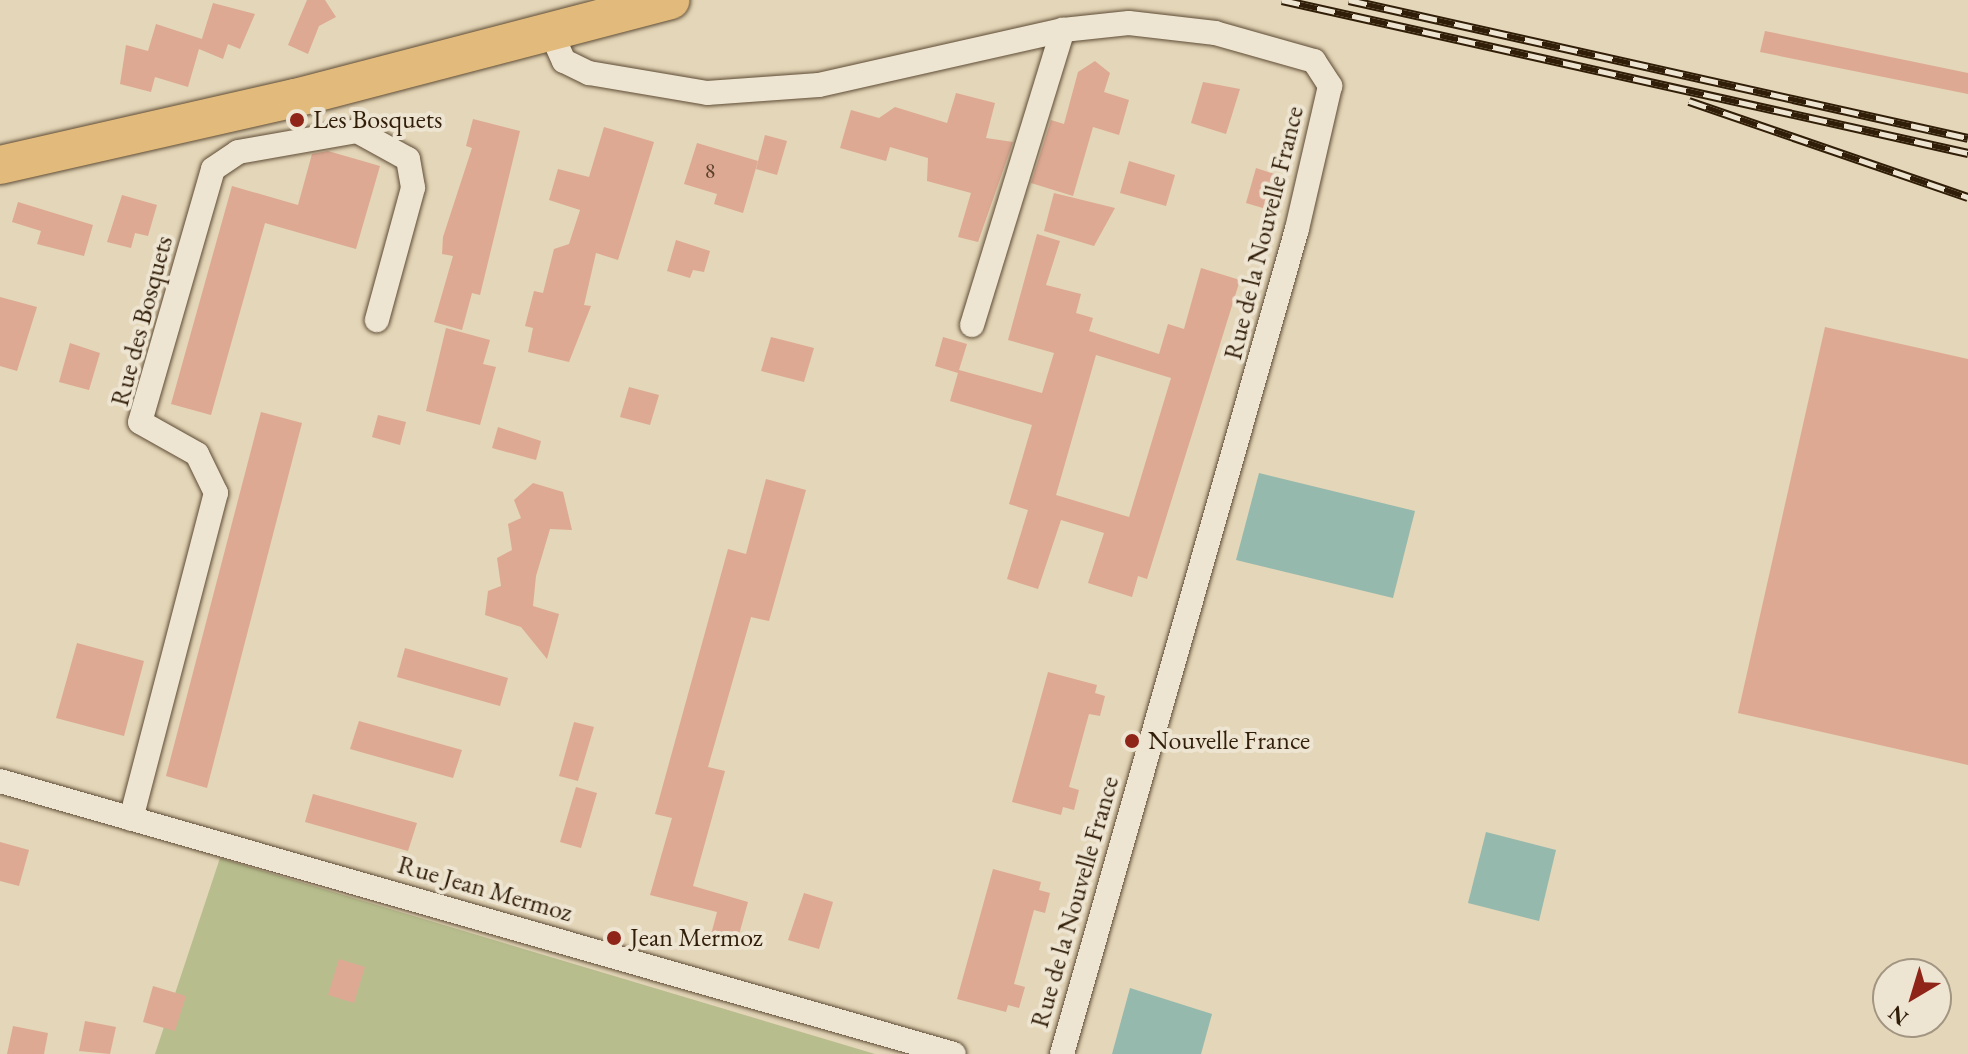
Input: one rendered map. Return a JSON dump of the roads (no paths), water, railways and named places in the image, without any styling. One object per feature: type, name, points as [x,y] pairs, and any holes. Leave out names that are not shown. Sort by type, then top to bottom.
[{"type":"main road","points":[[0,165],[670,0]]},
{"type":"street","name":"Rue de la Nouvelle France","points":[[550,30],[564,61],[589,73],[707,93],[819,85],[1063,30],[1129,23],[1215,33],[1314,61],[1330,86],[1297,229],[1062,1054]]},
{"type":"street","points":[[972,325],[1063,30]]},
{"type":"street","name":"Rue des Bosquets","points":[[131,819],[216,493],[197,454],[140,422],[213,169],[238,152],[357,131],[408,159],[413,188],[377,320]]},
{"type":"street","name":"Rue Jean Mermoz","points":[[0,781],[954,1054]]},
{"type":"water","points":[[1259,473],[1415,511],[1393,598],[1236,560]]},
{"type":"water","points":[[1486,832],[1556,850],[1539,921],[1468,903]]},
{"type":"water","points":[[1130,988],[1212,1014],[1201,1054],[1112,1054]]},
{"type":"railway","points":[[1282,0],[1968,153]]},
{"type":"railway","points":[[1349,0],[1968,138]]},
{"type":"railway","points":[[1689,101],[1968,197]]},
{"type":"place","name":"Les Bosquets","points":[[297,120]]},
{"type":"place","name":"Nouvelle France","points":[[1132,741]]},
{"type":"place","name":"Jean Mermoz","points":[[614,938]]}]
